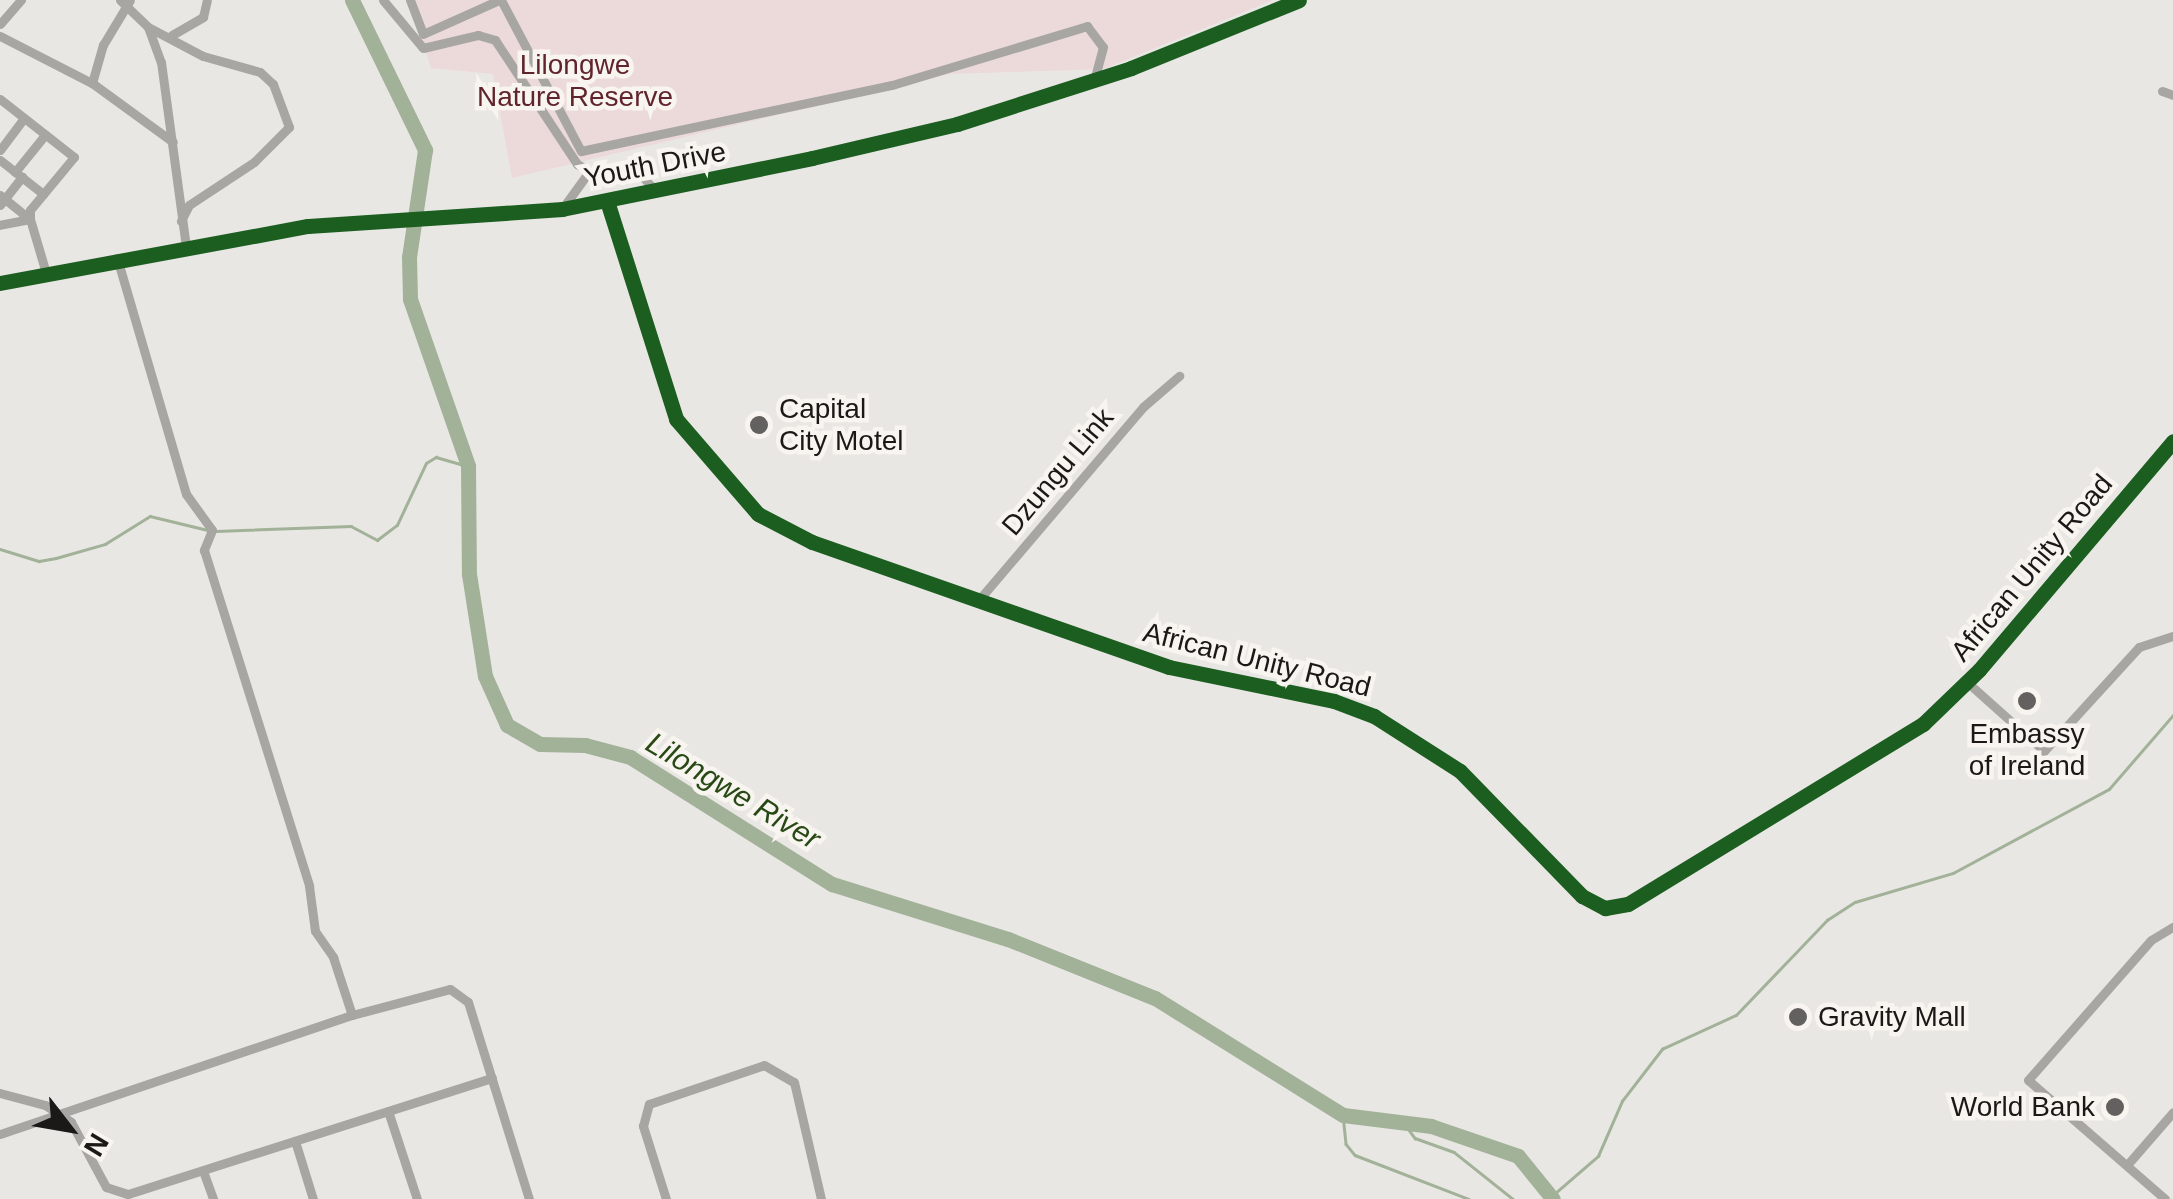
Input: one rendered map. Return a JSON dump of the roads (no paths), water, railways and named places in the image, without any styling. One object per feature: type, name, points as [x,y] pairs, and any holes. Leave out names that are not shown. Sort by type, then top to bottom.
[{"type":"street","points":[[0,24],[21,0]]},
{"type":"street","points":[[172,34],[203,17],[207,0]]},
{"type":"street","points":[[383,0],[423,48],[478,36],[495,40],[571,157],[588,173],[639,174],[656,191]]},
{"type":"street","points":[[410,0],[423,34],[500,0],[581,151],[892,85],[1087,26],[1103,47],[1094,80]]},
{"type":"street","name":"Youth Drive","points":[[0,282],[186,246],[373,220],[562,209],[907,137],[1094,80],[1298,0]]},
{"type":"street","points":[[92,83],[103,45],[126,1],[148,27],[173,142],[186,246]]},
{"type":"street","points":[[148,27],[172,34],[203,56],[260,72],[282,100],[289,131],[189,205],[181,221]]},
{"type":"street","points":[[0,36],[92,83],[173,142]]},
{"type":"street","points":[[2162,91],[2173,96]]},
{"type":"street","points":[[0,100],[74,157],[43,194],[30,220]]},
{"type":"street","points":[[0,150],[24,118]]},
{"type":"street","points":[[45,134],[2,200],[30,220],[46,273]]},
{"type":"street","points":[[2,165],[43,194]]},
{"type":"street","points":[[562,209],[588,173]]},
{"type":"street","name":"African Unity Road","points":[[607,201],[665,396],[684,432],[732,490],[793,534],[1169,667],[1334,701],[1374,716],[1460,771],[1582,896],[1605,908],[1628,904],[1898,742],[1968,683],[2173,440]]},
{"type":"street","points":[[0,225],[30,220]]},
{"type":"street","points":[[117,258],[186,494],[212,530],[204,550],[309,886],[315,932],[333,957],[352,1015]]},
{"type":"street","name":"Dzungu Link","points":[[977,602],[1142,407],[1179,376]]},
{"type":"street","points":[[2162,453],[2173,462]]},
{"type":"street","points":[[1968,683],[2044,751],[2139,647],[2173,636]]},
{"type":"street","points":[[2165,1199],[2028,1080],[2151,940],[2173,927]]},
{"type":"street","points":[[0,1134],[352,1015],[450,989],[468,1002],[529,1199]]},
{"type":"street","points":[[666,1199],[643,1126],[649,1104],[764,1065],[794,1082],[821,1199]]},
{"type":"street","points":[[0,1092],[60,1114],[79,1131],[115,1194],[204,1172],[492,1078]]},
{"type":"street","points":[[388,1111],[417,1199]]},
{"type":"street","points":[[2127,1165],[2173,1112]]},
{"type":"street","points":[[295,1141],[313,1199]]},
{"type":"street","points":[[204,1172],[213,1199]]},
{"type":"waterway","name":"Lilongwe River","points":[[352,0],[425,150],[409,257],[410,299],[468,466],[469,574],[485,676],[507,725],[540,744],[585,745],[630,757],[832,884],[1008,939],[1155,998],[1343,1115],[1431,1126],[1518,1156],[1553,1199]]},
{"type":"waterway","points":[[216,531],[351,526],[377,540],[397,525],[426,463],[436,457],[468,466]]},
{"type":"waterway","points":[[0,549],[39,561],[56,558],[105,544],[150,516],[208,530]]},
{"type":"waterway","points":[[1553,1195],[1598,1156],[1622,1101],[1662,1049],[1736,1015],[1827,920],[1855,902],[1953,873],[2109,789],[2173,715]]},
{"type":"waterway","points":[[1343,1115],[1346,1144],[1355,1155],[1469,1199]]},
{"type":"waterway","points":[[1404,1123],[1415,1138],[1454,1152],[1513,1199]]},
{"type":"place","name":"Capital City Motel","points":[[759,425]]},
{"type":"place","name":"Embassy of Ireland","points":[[2027,701]]},
{"type":"place","name":"Gravity Mall","points":[[1798,1017]]},
{"type":"place","name":"World Bank","points":[[2115,1107]]},
{"type":"park label","name":"Lilongwe Nature Reserve","points":[[575,81]]}]
